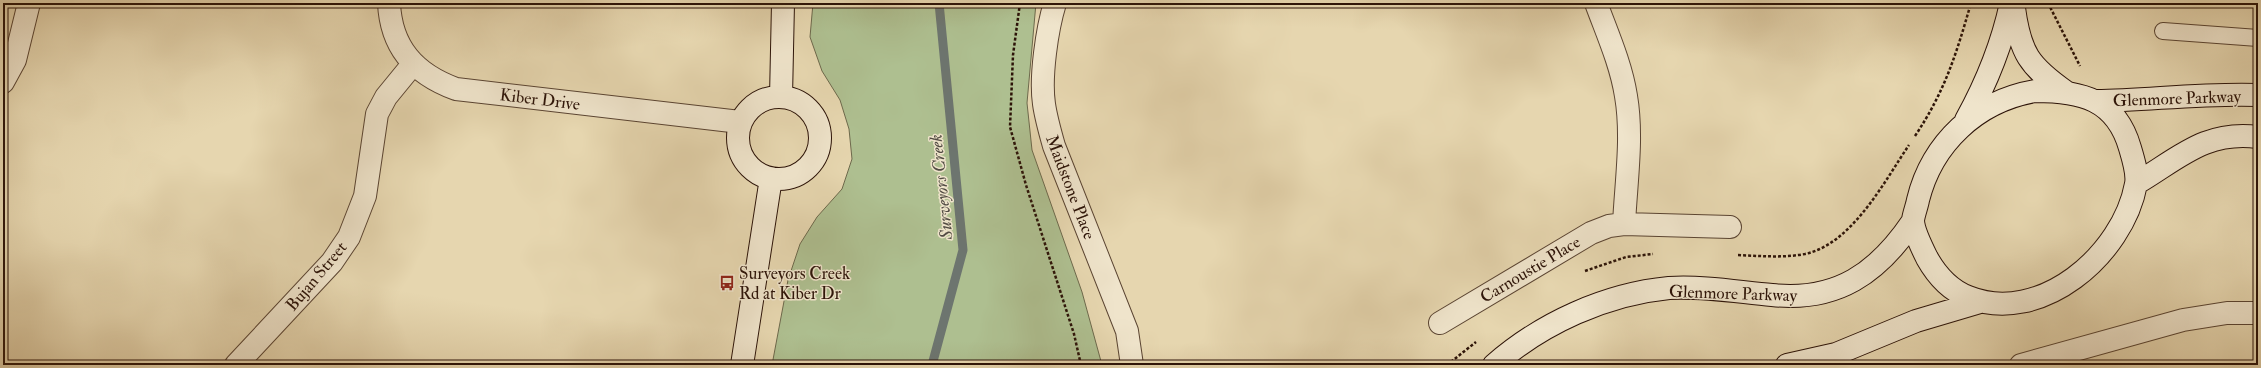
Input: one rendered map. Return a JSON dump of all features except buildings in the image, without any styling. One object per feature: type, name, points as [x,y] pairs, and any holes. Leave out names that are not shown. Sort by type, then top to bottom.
[{"type":"street","points":[[3,82],[15,60],[29,3]]},
{"type":"street","name":"Kiber Drive","points":[[389,3],[390,15],[396,38],[413,64],[434,80],[456,89],[740,122]]},
{"type":"street","points":[[781,97],[783,3]]},
{"type":"street","name":"Maidstone Place","points":[[1055,3],[1049,26],[1043,83],[1043,103],[1054,146],[1127,332],[1130,342],[1132,365]]},
{"type":"street","points":[[1596,3],[1614,52],[1626,94],[1629,127],[1624,224]]},
{"type":"street","points":[[1913,221],[1925,254],[1933,267],[1954,289],[1965,296],[1980,302],[1999,304],[2027,301],[2046,296],[2066,284],[2094,260],[2110,240],[2124,215],[2137,183],[2134,160],[2124,130],[2118,119],[2096,101],[2066,92],[2034,66],[2024,50],[2017,31],[2012,3]]},
{"type":"street","points":[[1965,123],[1986,84],[1996,59],[2012,3]]},
{"type":"street","name":"Bujan Street","points":[[236,365],[332,262],[349,237],[364,196],[377,114],[386,97],[413,64]]},
{"type":"street","name":"Glenmore Parkway","points":[[1494,365],[1520,345],[1566,318],[1592,307],[1643,293],[1669,288],[1697,288],[1795,296],[1839,289],[1866,274],[1900,241],[1913,221],[1927,172],[1949,137],[1965,123],[1979,112],[2018,94],[2035,91],[2066,92]]},
{"type":"street","name":"Glenmore Parkway","points":[[2096,101],[2149,100],[2224,94],[2258,95]]},
{"type":"street","points":[[781,97],[800,102],[815,116],[820,129],[820,142],[816,155],[809,166],[798,174],[785,178],[772,178],[760,174],[743,158],[738,140],[740,122],[756,103],[768,98],[781,97]]},
{"type":"street","points":[[2137,183],[2189,149],[2212,141],[2231,137],[2258,137]]},
{"type":"street","points":[[742,365],[772,178]]},
{"type":"street","name":"Carnoustie Place","points":[[1440,323],[1591,234],[1609,226],[1624,224],[1730,227]]},
{"type":"street","points":[[1787,365],[1836,354],[1916,321],[1980,302]]},
{"type":"street","points":[[2022,365],[2183,320],[2227,313],[2258,313]]},
{"type":"lane","points":[[2162,31],[2258,38]]},
{"type":"path","points":[[1020,3],[1014,55],[1010,127],[1074,334],[1081,365]]},
{"type":"path","points":[[2048,3],[2079,66],[2087,68]]},
{"type":"green space","points":[[813,3],[1036,3],[1027,103],[1032,150],[1082,292],[1102,365],[772,365],[788,280],[800,244],[817,217],[842,189],[852,159],[849,129],[840,100],[822,71],[810,37]]},
{"type":"waterway","name":"Surveyors Creek","points":[[932,365],[963,250],[939,3]]},
{"type":"place","name":"Surveyors Creek Rd at Kiber Dr","points":[[727,283]]}]
